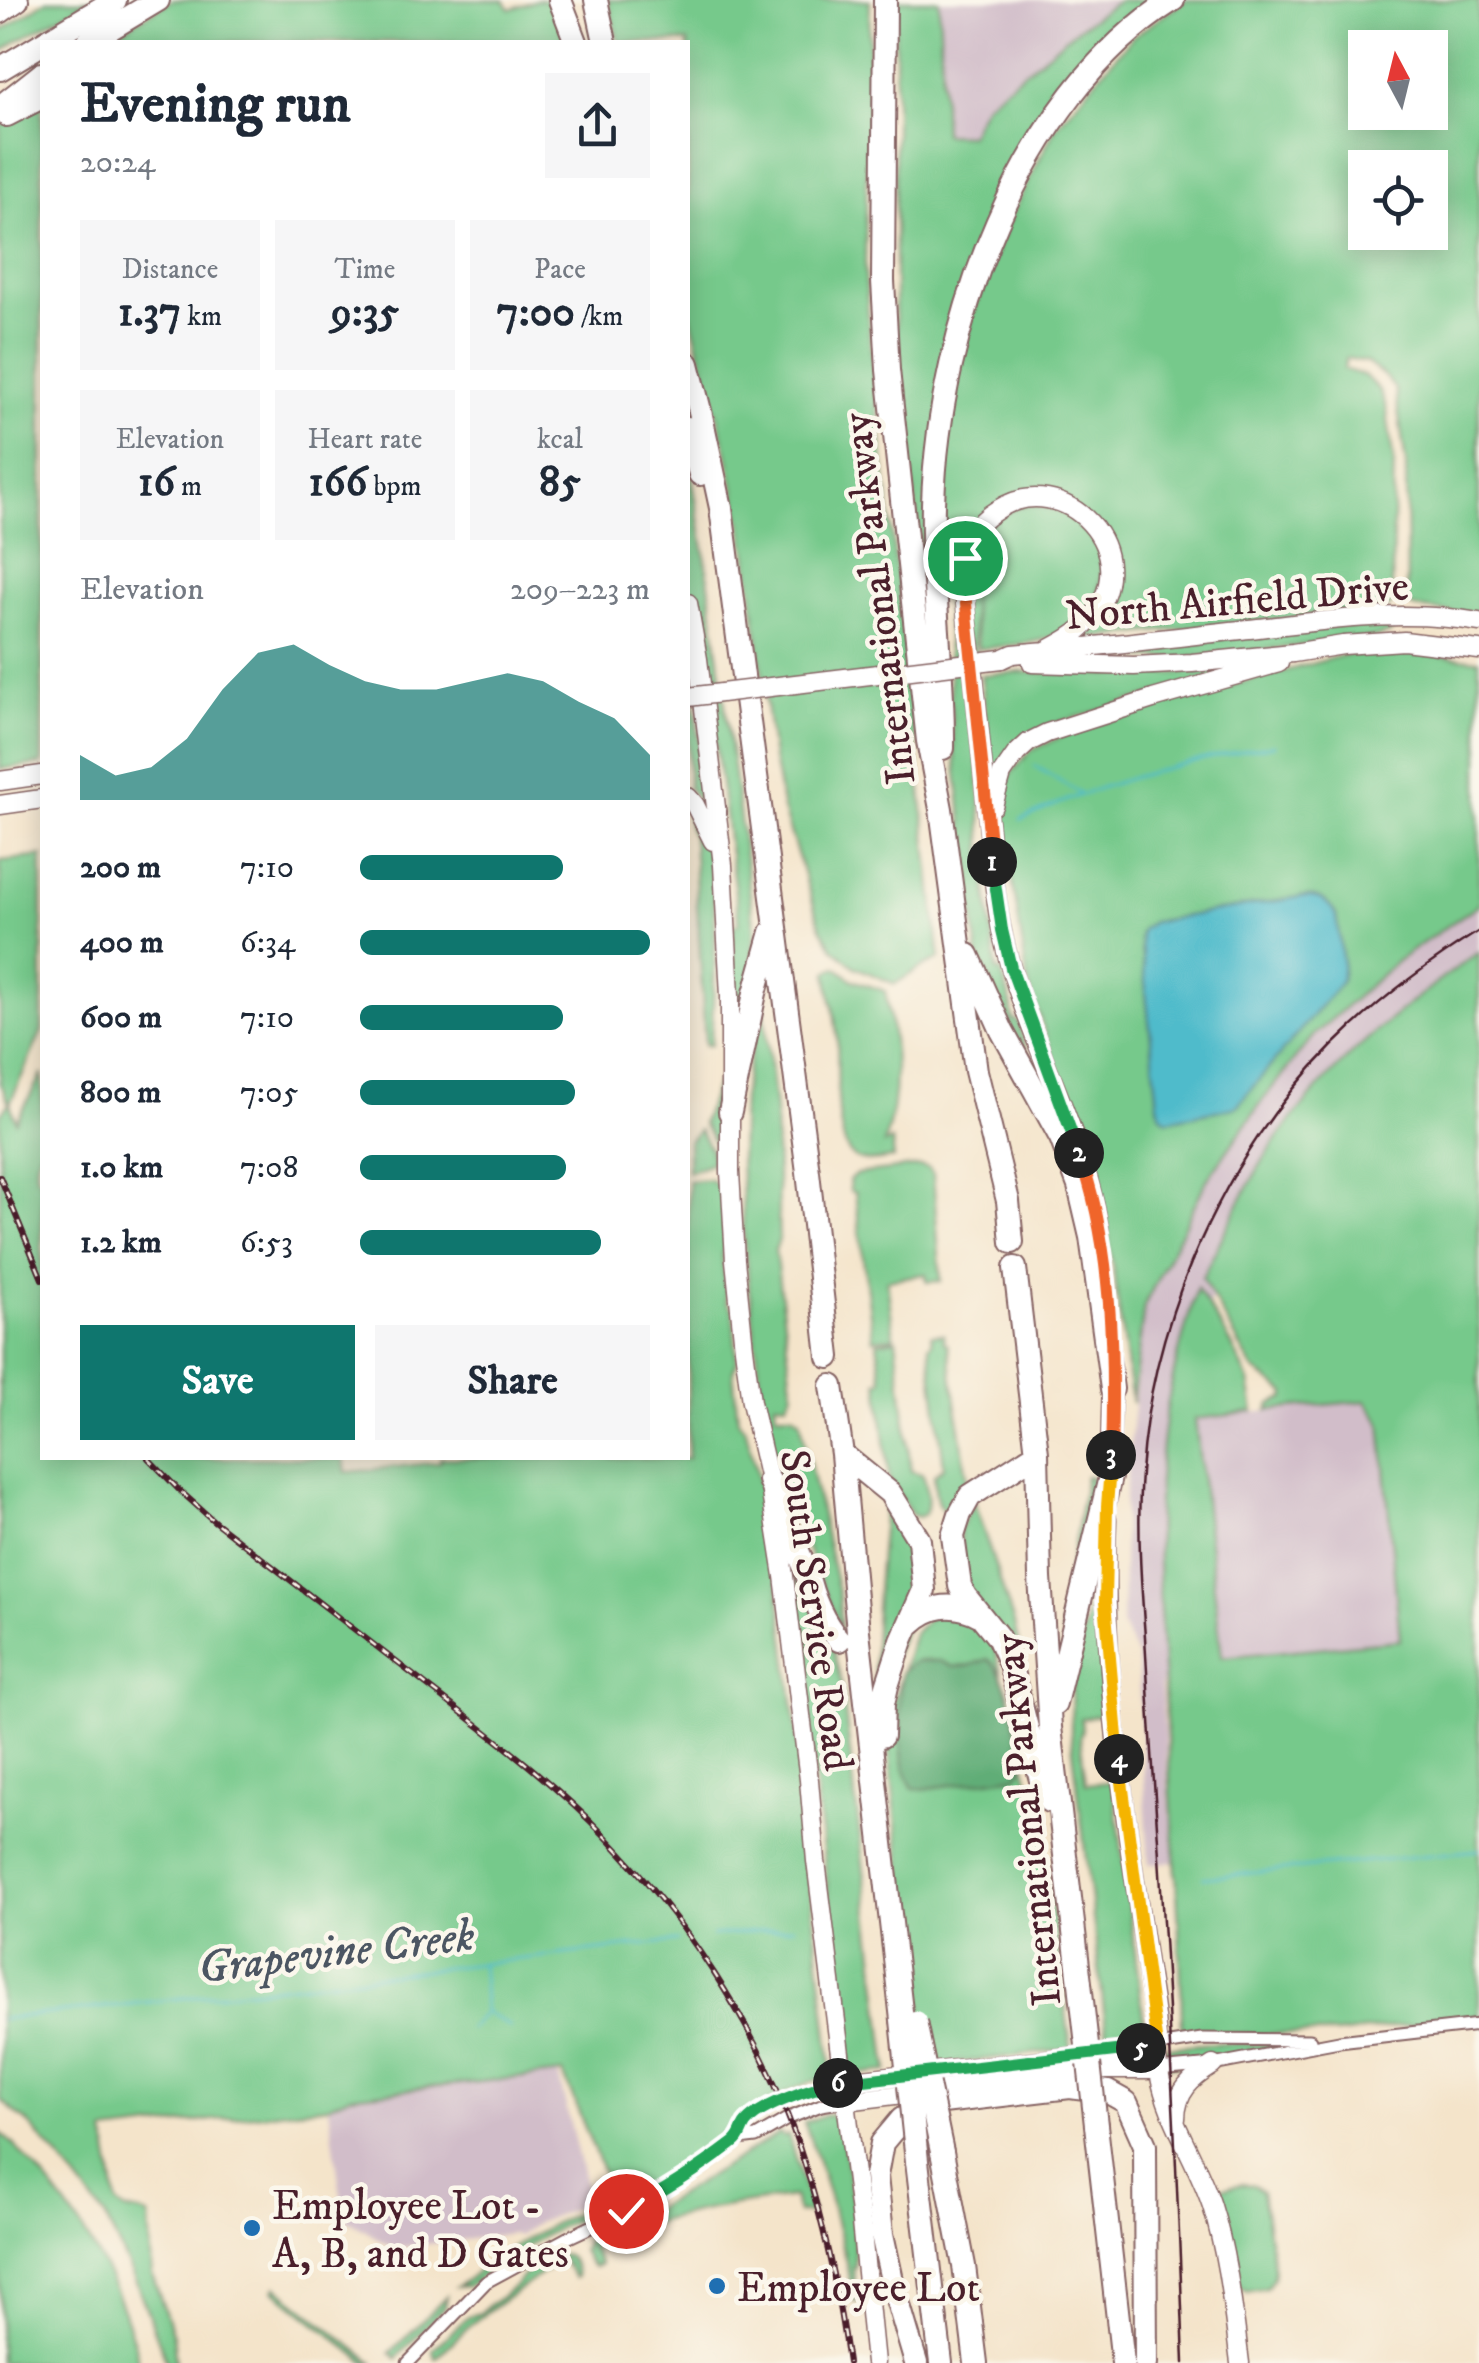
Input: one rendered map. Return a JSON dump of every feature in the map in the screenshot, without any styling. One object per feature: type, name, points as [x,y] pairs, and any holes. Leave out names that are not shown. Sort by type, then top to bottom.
[{"type":"highway","points":[[0,12],[17,0]]},
{"type":"highway","points":[[48,40],[115,0]]},
{"type":"highway","points":[[91,40],[158,0]]},
{"type":"highway","points":[[560,0],[575,40]]},
{"type":"highway","points":[[596,0],[605,40]]},
{"type":"highway","name":"International Parkway","points":[[885,0],[885,336],[928,742],[941,809],[976,1071],[1008,1201],[1012,1242]]},
{"type":"highway","points":[[941,809],[943,742],[934,556],[935,465],[956,342],[992,238],[1013,190],[1051,123],[1071,95],[1128,34],[1172,0]]},
{"type":"highway","points":[[0,69],[40,45]]},
{"type":"highway","points":[[4,108],[40,76]]},
{"type":"highway","points":[[4,108],[40,98]]},
{"type":"highway","points":[[690,372],[715,477],[734,608],[829,1357]]},
{"type":"highway","points":[[690,436],[734,608]]},
{"type":"highway","points":[[730,1112],[755,993],[776,919]]},
{"type":"highway","points":[[954,919],[1002,1030],[1062,1138],[1079,1186],[1092,1293],[1103,1324],[1112,1390]]},
{"type":"highway","name":"International Parkway","points":[[1016,1268],[1036,1453],[1050,1727],[1122,2363]]},
{"type":"highway","points":[[832,1386],[899,1992],[942,2152],[964,2266],[976,2363]]},
{"type":"highway","points":[[1036,1453],[970,1496],[953,1536],[960,1586],[998,1637],[1010,1664],[1042,1784],[1060,1828]]},
{"type":"highway","points":[[842,1454],[890,1493],[919,1540],[924,1590],[894,1664],[884,1704],[877,1792]]},
{"type":"highway","points":[[1050,1727],[1110,1477]]},
{"type":"highway","points":[[768,1480],[820,1610],[839,1640],[868,1721]]},
{"type":"highway","points":[[914,1529],[957,1524]]},
{"type":"highway","points":[[910,1624],[942,1606],[965,1608],[982,1616]]},
{"type":"highway","points":[[909,2021],[917,2161],[941,2363]]},
{"type":"highway","points":[[916,2363],[882,2234],[876,2176],[882,2143],[902,2120],[943,2102],[1070,2087],[1108,2092],[1126,2102],[1145,2144],[1146,2363]]},
{"type":"main road","points":[[1046,652],[1075,635],[1090,620],[1102,603],[1110,566],[1095,527],[1077,510],[1039,498],[1002,506],[976,527],[967,545],[966,604],[996,894],[1005,948],[1095,1206],[1110,1318],[1112,1390],[1105,1573],[1107,1640],[1123,1805],[1158,2070],[1176,2124],[1211,2203],[1233,2306],[1240,2363]]},
{"type":"main road","name":"South Service Road","points":[[690,614],[722,865],[730,996],[733,1225],[742,1333],[784,1576],[875,2359]]},
{"type":"main road","points":[[1404,615],[1404,641]]},
{"type":"main road","name":"North Airfield Drive","points":[[690,697],[1002,659],[1014,654],[1343,618],[1404,615],[1479,622]]},
{"type":"main road","name":"North Airfield Drive","points":[[1002,659],[1016,664],[1134,666],[1404,641],[1479,650]]},
{"type":"main road","points":[[989,826],[1002,774],[1029,742],[1153,699],[1278,664],[1293,653]]},
{"type":"main road","points":[[0,781],[40,775]]},
{"type":"main road","points":[[0,805],[40,799]]},
{"type":"main road","points":[[690,799],[702,816],[722,865]]},
{"type":"main road","points":[[844,2082],[1157,2046]]},
{"type":"main road","points":[[1176,2124],[1182,2090],[1213,2065]]},
{"type":"main road","points":[[846,2101],[1106,2070],[1158,2070]]},
{"type":"street","points":[[1158,2070],[1213,2065],[1339,2041],[1479,2025]]},
{"type":"street","points":[[1157,2046],[1202,2039],[1339,2041]]},
{"type":"street","points":[[739,2140],[746,2122],[782,2101],[844,2082]]},
{"type":"street","points":[[408,2363],[470,2301],[511,2270],[655,2196],[739,2140],[756,2137],[821,2105],[846,2101]]},
{"type":"shaded area","points":[[939,0],[1120,0],[1077,29],[985,104],[970,135],[944,134]]},
{"type":"shaded area","points":[[1479,904],[1479,970],[1225,1251],[1182,1400],[1161,1687],[1174,1862],[1149,1864],[1137,1658],[1122,1626],[1124,1504],[1144,1306],[1207,1180],[1314,1035],[1397,961]]},
{"type":"shaded area","points":[[1366,1401],[1381,1422],[1401,1640],[1222,1657],[1195,1419]]},
{"type":"shaded area","points":[[552,2049],[586,2188],[598,2198],[537,2223],[518,2236],[394,2248],[344,2218],[324,2072]]},
{"type":"green space","points":[[47,0],[90,0],[0,53],[0,32]]},
{"type":"green space","points":[[172,0],[504,0],[510,9],[550,0],[566,40],[105,40]]},
{"type":"green space","points":[[608,0],[870,0],[865,270],[940,959],[895,984],[855,967],[833,948],[821,928],[783,810],[747,553],[727,452],[690,314],[690,40],[618,40]]},
{"type":"green space","points":[[895,0],[939,0],[944,134],[969,135],[985,104],[1077,29],[1120,0],[1164,0],[1059,95],[1002,188],[965,294],[924,575],[895,310]]},
{"type":"green space","points":[[1186,0],[1479,0],[1479,616],[1415,608],[1407,603],[1406,464],[1395,389],[1366,362],[1346,358],[1344,369],[1365,376],[1380,391],[1386,406],[1394,463],[1392,593],[1391,605],[1386,608],[1082,639],[1095,621],[1108,543],[1043,495],[969,531],[983,858],[997,971],[1001,971],[1013,1020],[1018,1021],[1034,1076],[978,956],[952,731],[942,523],[949,415],[971,316],[1007,223],[1055,128],[1132,37]]},
{"type":"green space","points":[[40,104],[40,764],[0,769],[0,126]]},
{"type":"green space","points":[[690,463],[755,931],[749,1000],[735,1061],[733,925],[739,923],[697,619],[690,597]]},
{"type":"green space","points":[[1029,505],[1068,515],[1094,540],[1101,564],[1095,601],[1077,625],[1064,632],[1021,644],[978,649],[971,573],[979,538],[990,523],[1006,512]]},
{"type":"green space","points":[[1351,623],[1389,624],[1394,628],[1377,637],[1191,658],[1091,658],[1091,653]]},
{"type":"green space","points":[[1418,653],[1479,660],[1479,904],[1397,961],[1314,1035],[1207,1180],[1144,1306],[1132,1403],[1093,1156],[1062,1083],[1028,984],[1002,812],[1010,775],[1030,751],[1068,733],[1149,707],[1348,654]]},
{"type":"green space","points":[[690,664],[708,811],[690,790],[690,709],[695,708]]},
{"type":"green space","points":[[1219,670],[1221,675],[1050,725],[993,777],[981,675],[1140,675]]},
{"type":"green space","points":[[690,809],[705,840],[713,890],[711,1045],[705,1045]]},
{"type":"green space","points":[[40,856],[40,1036],[10,1103],[16,1121],[40,1078],[40,1151],[36,1174],[40,1181],[40,1460],[344,1460],[346,1472],[440,1460],[690,1460],[690,1181],[710,1179],[723,1186],[726,1247],[722,1253],[727,1302],[733,1310],[738,1420],[746,1430],[772,1535],[800,1758],[806,1850],[831,2063],[826,2077],[747,2113],[697,2155],[630,2196],[620,2198],[610,2190],[563,2073],[349,2096],[328,2106],[105,2133],[117,2204],[149,2217],[152,2274],[173,2335],[176,2363],[166,2360],[105,2217],[26,2121],[0,2100],[0,1114],[9,1103],[0,1082],[0,861]]},
{"type":"green space","points":[[1479,952],[1479,2017],[1336,2034],[1182,2034],[1158,1542],[1163,1436],[1181,1343],[1197,1288],[1249,1381],[1254,1412],[1195,1419],[1222,1657],[1400,1640],[1381,1422],[1366,1401],[1268,1410],[1286,1393],[1253,1369],[1202,1278],[1267,1154],[1312,1095],[1391,1019]]},
{"type":"green space","points":[[836,967],[853,980],[885,991],[895,1068],[893,1105],[884,1144],[892,1141],[894,1158],[859,1160],[848,1150],[843,1137],[837,1035],[827,972]]},
{"type":"green space","points":[[759,1009],[764,1009],[775,1110],[779,1240],[775,1250],[793,1393],[787,1403],[775,1402],[776,1414],[793,1414],[800,1419],[839,1597],[841,1630],[784,1494],[762,1396],[744,1244],[740,1157],[742,1098]]},
{"type":"green space","points":[[717,1083],[721,1084],[721,1144],[717,1147],[702,1123]]},
{"type":"green space","points":[[699,1130],[711,1150],[711,1163],[690,1171],[690,1140]]},
{"type":"green space","points":[[921,1166],[933,1174],[941,1281],[927,1282],[926,1274],[887,1280],[894,1337],[873,1339],[855,1193],[850,1191],[849,1180],[857,1174]]},
{"type":"green space","points":[[943,1334],[948,1344],[967,1478],[950,1513],[938,1503],[934,1475],[944,1467],[929,1345],[931,1335]]},
{"type":"green space","points":[[896,1339],[911,1471],[922,1474],[927,1494],[927,1510],[919,1517],[912,1515],[889,1478],[877,1342]]},
{"type":"green space","points":[[1086,1476],[1092,1477],[1093,1507],[1062,1635],[1063,1606]]},
{"type":"green space","points":[[974,1502],[1014,1623],[1029,1693],[966,1589],[959,1529]]},
{"type":"green space","points":[[892,1505],[912,1533],[919,1594],[875,1705],[875,1631],[884,1507]]},
{"type":"green space","points":[[787,1549],[831,1642],[842,1686],[888,2071],[857,2074],[849,2068]]},
{"type":"green space","points":[[1097,1575],[1106,1711],[1081,1718],[1080,1737],[1086,1784],[1110,1782],[1103,1737],[1108,1739],[1146,2039],[1108,2045],[1071,1733],[1072,1676]]},
{"type":"green space","points":[[932,1615],[970,1616],[993,1642],[1042,1833],[1071,2049],[930,2066],[905,1899],[888,1719],[914,1633]]},
{"type":"green space","points":[[988,1659],[1008,1692],[1023,1761],[1021,1770],[1016,1776],[913,1788],[901,1748],[902,1671],[916,1661],[940,1661],[953,1667]]},
{"type":"green space","points":[[1215,2043],[1288,2045],[1202,2063],[1166,2066],[1165,2047]]},
{"type":"green space","points":[[827,2115],[841,2122],[853,2205],[857,2302],[804,2122]]},
{"type":"green space","points":[[0,2132],[47,2182],[87,2237],[118,2298],[139,2363],[0,2363]]},
{"type":"green space","points":[[780,2133],[783,2137],[788,2135],[812,2213],[798,2213],[793,2197],[690,2213],[591,2246],[600,2264],[594,2267],[589,2263],[582,2251],[587,2240],[642,2217]]},
{"type":"green space","points":[[1243,2184],[1262,2192],[1274,2270],[1266,2288],[1247,2292],[1238,2286],[1217,2193],[1219,2189]]},
{"type":"green space","points":[[603,2200],[593,2211],[531,2244],[468,2286],[457,2287],[527,2239]]},
{"type":"green space","points":[[564,2254],[573,2264],[576,2277],[562,2259],[472,2323],[436,2358],[433,2349],[469,2316],[480,2313],[523,2276]]},
{"type":"green space","points":[[276,2286],[373,2363],[366,2363],[274,2290]]},
{"type":"green space","points":[[446,2297],[444,2307],[396,2358],[390,2353]]},
{"type":"water","points":[[1305,896],[1324,901],[1336,915],[1343,963],[1341,982],[1236,1107],[1167,1120],[1158,1105],[1141,930],[1152,922]]},
{"type":"waterway","points":[[1021,820],[1082,794],[1145,774],[1274,745]]},
{"type":"waterway","points":[[1035,766],[1081,794]]},
{"type":"waterway","name":"Grapevine Creek","points":[[1203,1878],[1479,1850]]},
{"type":"waterway","name":"Grapevine Creek","points":[[713,1936],[794,1927]]},
{"type":"waterway","name":"Grapevine Creek","points":[[2,2019],[677,1941]]},
{"type":"waterway","points":[[469,2029],[485,2012],[481,1963]]},
{"type":"waterway","points":[[486,2012],[510,2027]]},
{"type":"tram line","points":[[1184,2363],[1140,1555],[1141,1473],[1148,1415],[1160,1357],[1199,1243],[1258,1138],[1293,1090],[1349,1030],[1402,984],[1479,931]]},
{"type":"railway","points":[[0,1177],[40,1274]]},
{"type":"railway","points":[[150,1460],[215,1522],[547,1781],[605,1836],[662,1901],[736,2009],[776,2087],[811,2185],[839,2303],[848,2363]]},
{"type":"place","name":"Employee Lot - A, B, and D Gates","points":[[252,2228]]},
{"type":"place","name":"Employee Lot","points":[[717,2286]]},
{"type":"route","points":[[626,2211],[739,2140],[746,2122],[790,2097],[826,2085],[1157,2046],[1123,1805],[1107,1640],[1105,1573],[1112,1345],[1100,1233],[1090,1183],[1005,948],[992,865],[966,604],[965,558]]}]
